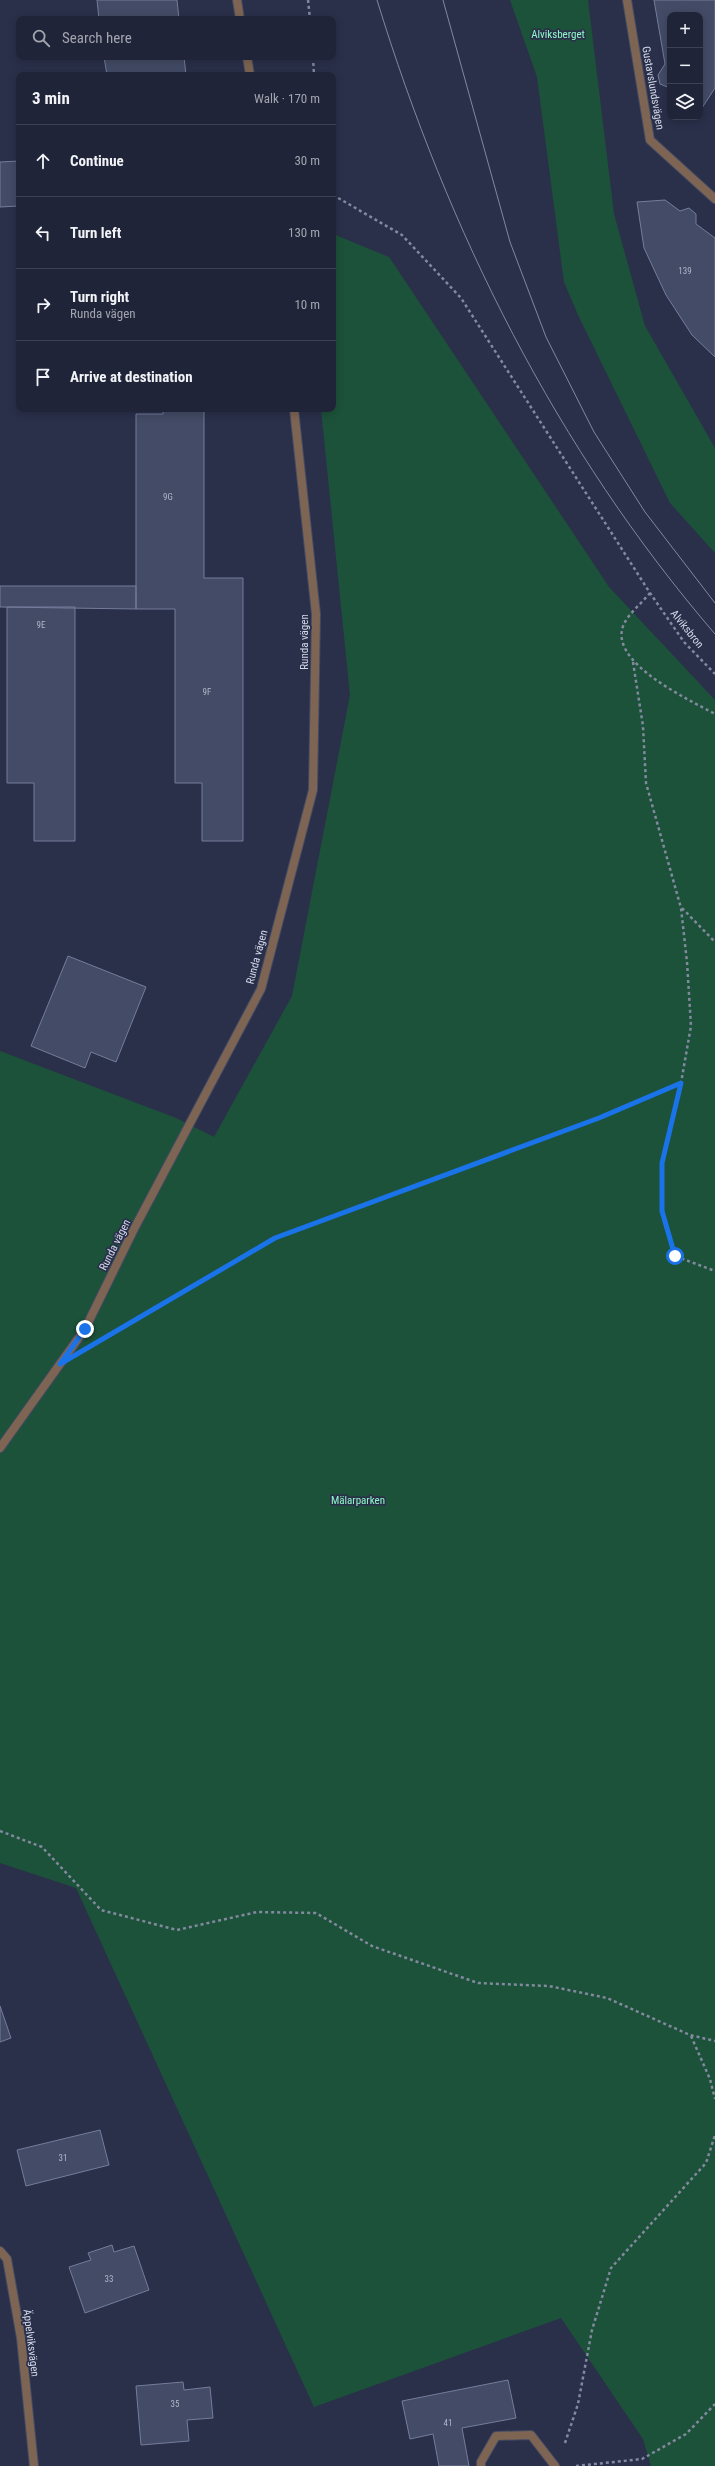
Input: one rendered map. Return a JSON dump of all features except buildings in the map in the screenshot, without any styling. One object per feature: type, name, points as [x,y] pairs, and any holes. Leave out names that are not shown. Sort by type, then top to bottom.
[{"type":"street","points":[[237,0],[240,16]]},
{"type":"street","name":"Gustavslundsvägen","points":[[627,0],[650,140],[715,199]]},
{"type":"street","points":[[248,60],[250,72]]},
{"type":"street","name":"Runda vägen","points":[[0,1448],[85,1329],[134,1231],[261,990],[313,790],[316,614],[294,412]]},
{"type":"street","name":"Äppelviksvägen","points":[[0,2251],[7,2259],[21,2338],[34,2466]]},
{"type":"street","points":[[481,2466],[481,2462],[496,2436],[531,2435],[555,2466]]},
{"type":"path","points":[[308,0],[310,16]]},
{"type":"path","points":[[312,60],[314,72]]},
{"type":"path","name":"Alviksbron","points":[[336,197],[402,235],[461,298],[650,593],[684,642],[715,674]]},
{"type":"path","points":[[650,593],[624,624],[621,640],[633,662],[643,726],[646,783],[681,908],[688,962],[691,1026],[681,1083],[662,1163],[662,1211],[675,1256],[715,1271]]},
{"type":"path","points":[[633,662],[661,683],[715,714]]},
{"type":"path","points":[[681,908],[715,942]]},
{"type":"path","points":[[108,1336],[275,1238],[599,1118],[681,1083]]},
{"type":"path","points":[[0,1831],[42,1847],[101,1910],[177,1930],[257,1912],[316,1914],[372,1946],[478,1983],[549,1986],[607,1998],[690,2036],[715,2041]]},
{"type":"path","points":[[690,2036],[710,2079],[715,2099]]},
{"type":"path","points":[[564,2446],[578,2404],[592,2330],[611,2268],[706,2163],[715,2135]]},
{"type":"path","points":[[572,2466],[642,2459],[686,2434],[715,2404]]},
{"type":"green space","name":"Alviksberget","points":[[510,0],[588,0],[614,214],[645,326],[715,448],[715,553],[670,503],[578,315],[564,282],[537,77]]},
{"type":"green space","name":"Mälarparken","points":[[336,235],[389,257],[609,587],[715,700],[715,2466],[651,2466],[643,2439],[561,2318],[314,2407],[76,1888],[0,1863],[0,1051],[176,1118],[214,1137],[292,996],[350,695],[321,412],[336,412]]},
{"type":"tram line","points":[[377,0],[405,86],[437,170],[473,253],[513,334],[557,413],[605,489],[658,563],[715,634]]},
{"type":"tram line","points":[[443,0],[510,242],[546,337],[594,432],[645,512],[715,603]]},
{"type":"route","points":[[85,1329],[60,1364],[275,1238],[599,1118],[681,1083],[662,1163],[662,1211],[675,1256]]}]
